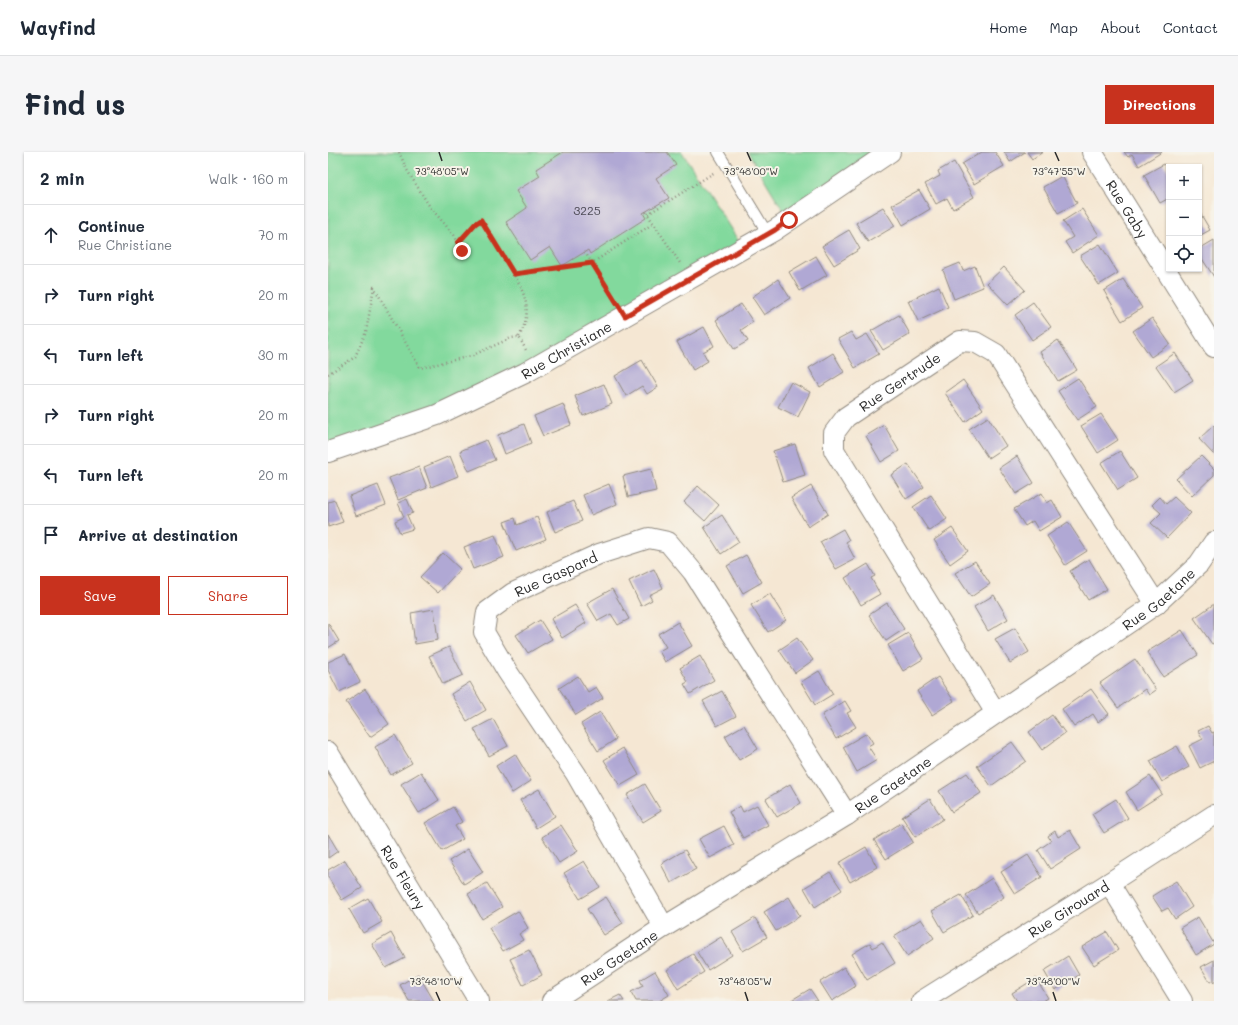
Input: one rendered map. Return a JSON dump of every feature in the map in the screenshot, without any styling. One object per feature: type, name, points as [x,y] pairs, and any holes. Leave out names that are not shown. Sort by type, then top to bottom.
[{"type":"street","name":"Rue Christiane","points":[[328,452],[437,415],[525,373],[768,234],[890,152]]},
{"type":"street","name":"Rue Gaby","points":[[1092,152],[1214,347]]},
{"type":"street","name":"Rue Gertrude","points":[[996,713],[834,450],[834,433],[846,418],[960,341],[975,342],[996,354],[1156,604]]},
{"type":"street","name":"Rue Gaspard","points":[[664,927],[576,774],[506,671],[484,632],[487,612],[513,594],[599,554],[649,538],[668,542],[693,572],[847,815]]},
{"type":"street","name":"Rue Gaetane","points":[[552,1001],[664,927],[847,815],[1156,604],[1199,564],[1214,542]]},
{"type":"street","name":"Rue Fleury","points":[[328,752],[479,1001]]},
{"type":"street","name":"Rue Girouard","points":[[922,1001],[1214,815]]},
{"type":"street","points":[[1109,883],[1182,1001]]},
{"type":"lane","points":[[718,152],[768,234]]},
{"type":"path","points":[[399,152],[407,170],[430,206],[454,235],[462,251]]},
{"type":"path","points":[[690,279],[647,213],[726,165]]},
{"type":"path","points":[[458,243],[475,224],[481,220],[514,274],[526,298],[526,324],[519,337]]},
{"type":"path","points":[[514,274],[592,263],[654,223]]},
{"type":"path","points":[[585,252],[625,316]]},
{"type":"path","points":[[328,374],[356,357],[366,332],[374,287],[420,368],[471,356],[512,338],[519,337]]},
{"type":"path","points":[[519,337],[527,352]]},
{"type":"green space","points":[[328,152],[682,152],[743,248],[525,373],[328,452]]},
{"type":"green space","points":[[748,152],[890,152],[789,220]]},
{"type":"building","points":[[563,152],[667,152],[676,165],[656,178],[669,198],[643,213],[646,218],[590,254],[588,250],[562,266],[550,247],[530,260],[506,222],[527,208],[516,191],[540,176],[536,169]]},
{"type":"building","points":[[982,152],[995,152],[1004,166],[974,184],[962,164]]},
{"type":"building","points":[[1004,152],[1025,152],[1010,162]]},
{"type":"building","points":[[1027,152],[1043,152],[1032,159]]},
{"type":"building","points":[[1124,152],[1162,152],[1139,166],[1132,154],[1128,157]]},
{"type":"building","points":[[954,162],[974,197],[953,209],[947,198],[936,204],[925,184],[940,176],[938,171]]},
{"type":"building","points":[[1164,164],[1166,167],[1166,200],[1160,203],[1144,175]]},
{"type":"building","points":[[1062,176],[1077,203],[1058,213],[1043,187]]},
{"type":"building","points":[[919,190],[930,209],[903,225],[892,205]]},
{"type":"building","points":[[883,207],[895,226],[868,242],[856,223]]},
{"type":"building","points":[[1082,209],[1099,235],[1072,253],[1065,242],[1073,237],[1063,221]]},
{"type":"building","points":[[1202,216],[1210,230],[1202,234]]},
{"type":"building","points":[[849,230],[860,249],[834,265],[822,246]]},
{"type":"building","points":[[1214,240],[1214,277],[1202,259],[1202,247]]},
{"type":"building","points":[[1100,244],[1118,273],[1099,285],[1080,256]]},
{"type":"building","points":[[816,256],[827,275],[800,291],[789,272]]},
{"type":"building","points":[[960,263],[963,271],[975,266],[983,287],[954,299],[943,270]]},
{"type":"building","points":[[1004,267],[1025,290],[1008,305],[987,283]]},
{"type":"building","points":[[778,279],[790,298],[764,315],[752,297]]},
{"type":"building","points":[[1123,279],[1142,308],[1122,321],[1104,291]]},
{"type":"building","points":[[939,286],[948,307],[918,321],[908,301]]},
{"type":"building","points":[[1033,302],[1051,327],[1032,340],[1015,315]]},
{"type":"building","points":[[741,304],[753,322],[741,330],[748,341],[734,349],[716,320]]},
{"type":"building","points":[[899,315],[910,334],[883,350],[871,331]]},
{"type":"building","points":[[1152,318],[1170,344],[1151,357],[1133,331]]},
{"type":"building","points":[[704,327],[714,346],[703,352],[708,361],[693,370],[677,342]]},
{"type":"building","points":[[851,332],[856,340],[867,334],[879,354],[855,368],[838,339]]},
{"type":"building","points":[[1058,340],[1077,370],[1058,381],[1040,352]]},
{"type":"building","points":[[833,353],[844,372],[820,387],[809,368]]},
{"type":"building","points":[[1175,353],[1193,380],[1174,392],[1156,366]]},
{"type":"building","points":[[642,360],[658,387],[647,394],[642,386],[626,396],[615,376]]},
{"type":"building","points":[[1078,378],[1097,407],[1077,420],[1058,391]]},
{"type":"building","points":[[963,380],[983,409],[965,422],[945,393]]},
{"type":"building","points":[[791,382],[810,392],[798,417],[778,407]]},
{"type":"building","points":[[604,384],[612,404],[583,416],[575,396]]},
{"type":"building","points":[[563,404],[571,425],[543,436],[534,416]]},
{"type":"building","points":[[1101,414],[1118,440],[1098,453],[1081,426]]},
{"type":"building","points":[[988,417],[1006,446],[988,458],[969,429]]},
{"type":"building","points":[[524,424],[531,443],[505,454],[498,435]]},
{"type":"building","points":[[884,425],[899,451],[881,462],[866,436]]},
{"type":"building","points":[[1214,425],[1214,455],[1199,439]]},
{"type":"building","points":[[486,440],[495,460],[469,471],[460,451]]},
{"type":"building","points":[[795,444],[805,475],[783,482],[773,451]]},
{"type":"building","points":[[1120,451],[1137,478],[1118,490],[1101,463]]},
{"type":"building","points":[[450,456],[458,476],[431,487],[424,467]]},
{"type":"building","points":[[1017,456],[1034,483],[1016,494],[999,468]]},
{"type":"building","points":[[1201,456],[1214,469],[1214,475],[1192,496],[1176,479]]},
{"type":"building","points":[[908,464],[924,487],[906,499],[891,475]]},
{"type":"building","points":[[419,467],[427,488],[398,500],[389,478]]},
{"type":"building","points":[[651,469],[656,491],[628,497],[623,476]]},
{"type":"building","points":[[609,484],[617,504],[591,515],[583,495]]},
{"type":"building","points":[[378,485],[386,505],[356,516],[349,496]]},
{"type":"building","points":[[698,486],[719,505],[705,521],[684,502]]},
{"type":"building","points":[[811,486],[828,514],[808,527],[791,498]]},
{"type":"building","points":[[1042,493],[1047,503],[1052,500],[1062,517],[1039,531],[1033,521],[1025,526],[1014,509]]},
{"type":"building","points":[[931,495],[947,519],[929,531],[913,507]]},
{"type":"building","points":[[1160,497],[1166,504],[1174,497],[1191,513],[1167,538],[1151,523],[1161,513],[1152,505]]},
{"type":"building","points":[[407,499],[413,513],[407,515],[413,529],[400,533],[395,521],[404,517],[398,503]]},
{"type":"building","points":[[335,500],[343,522],[328,527],[328,502]]},
{"type":"building","points":[[573,501],[582,521],[555,532],[547,512]]},
{"type":"building","points":[[722,515],[739,542],[721,554],[704,527]]},
{"type":"building","points":[[537,517],[546,539],[516,551],[504,522],[515,518],[517,525]]},
{"type":"building","points":[[1068,522],[1087,551],[1065,565],[1047,536]]},
{"type":"building","points":[[952,528],[968,551],[950,564],[934,540]]},
{"type":"building","points":[[843,529],[849,540],[846,542],[855,559],[836,569],[820,542]]},
{"type":"building","points":[[495,535],[504,557],[473,569],[464,547]]},
{"type":"building","points":[[443,553],[460,569],[438,593],[420,577]]},
{"type":"building","points":[[746,555],[762,582],[743,593],[727,566]]},
{"type":"building","points":[[1089,559],[1107,589],[1088,600],[1070,571]]},
{"type":"building","points":[[975,561],[990,584],[971,597],[955,573]]},
{"type":"building","points":[[868,564],[875,576],[871,578],[880,594],[861,605],[845,578]]},
{"type":"building","points":[[654,569],[663,588],[649,595],[652,600],[641,606],[629,581]]},
{"type":"building","points":[[612,589],[629,619],[618,625],[611,614],[598,621],[587,603]]},
{"type":"building","points":[[770,594],[786,620],[768,632],[751,605]]},
{"type":"building","points":[[994,595],[1008,619],[988,631],[974,607]]},
{"type":"building","points":[[887,603],[904,629],[886,641],[869,615]]},
{"type":"building","points":[[1214,604],[1214,643],[1212,644],[1194,618]]},
{"type":"building","points":[[575,605],[586,623],[562,638],[551,619]]},
{"type":"building","points":[[434,609],[438,640],[415,644],[411,613]]},
{"type":"building","points":[[540,620],[552,639],[528,653],[516,635]]},
{"type":"building","points":[[678,622],[692,646],[665,662],[659,651],[666,647],[658,634]]},
{"type":"building","points":[[328,623],[339,641],[328,648]]},
{"type":"building","points":[[1015,628],[1029,652],[1010,663],[995,639]]},
{"type":"building","points":[[1182,630],[1198,655],[1163,677],[1147,652]]},
{"type":"building","points":[[908,633],[923,659],[903,671],[888,645]]},
{"type":"building","points":[[797,638],[813,660],[795,673],[779,650]]},
{"type":"building","points":[[449,647],[463,675],[443,684],[429,656]]},
{"type":"building","points":[[345,654],[360,682],[339,692],[328,670],[328,662]]},
{"type":"building","points":[[700,656],[714,680],[690,694],[684,684],[688,682],[680,668]]},
{"type":"building","points":[[1135,659],[1156,690],[1149,695],[1145,689],[1118,708],[1100,683]]},
{"type":"building","points":[[819,671],[833,694],[815,705],[801,682]]},
{"type":"building","points":[[578,676],[588,692],[596,687],[603,698],[576,715],[559,688]]},
{"type":"building","points":[[938,677],[954,701],[932,715],[917,691]]},
{"type":"building","points":[[470,682],[486,710],[467,721],[451,694]]},
{"type":"building","points":[[365,689],[389,724],[370,737],[346,702]]},
{"type":"building","points":[[1091,689],[1109,714],[1098,722],[1093,714],[1074,727],[1062,709]]},
{"type":"building","points":[[722,691],[736,716],[717,726],[703,701]]},
{"type":"building","points":[[845,701],[851,711],[847,713],[856,727],[836,739],[822,715]]},
{"type":"building","points":[[600,712],[616,739],[598,751],[581,724]]},
{"type":"building","points":[[1052,715],[1065,733],[1042,750],[1029,732]]},
{"type":"building","points":[[493,719],[508,746],[489,756],[474,729]]},
{"type":"building","points":[[744,725],[758,749],[739,760],[725,736]]},
{"type":"building","points":[[1208,726],[1212,733],[1214,732],[1214,761],[1200,768],[1189,746],[1203,739],[1198,731]]},
{"type":"building","points":[[867,733],[873,743],[868,746],[877,760],[857,772],[843,747]]},
{"type":"building","points":[[395,735],[412,763],[391,775],[375,747]]},
{"type":"building","points":[[1012,742],[1026,761],[991,786],[977,766]]},
{"type":"building","points":[[1177,746],[1189,767],[1162,782],[1150,761]]},
{"type":"building","points":[[623,748],[639,775],[620,786],[604,760]]},
{"type":"building","points":[[515,754],[531,781],[512,793],[496,766]]},
{"type":"building","points":[[421,772],[439,800],[419,813],[401,784]]},
{"type":"building","points":[[967,773],[981,793],[952,812],[939,791]]},
{"type":"building","points":[[1150,776],[1162,794],[1137,810],[1126,792]]},
{"type":"building","points":[[645,784],[661,811],[643,822],[627,795]]},
{"type":"building","points":[[790,784],[801,803],[777,817],[766,799]]},
{"type":"building","points":[[539,789],[555,816],[536,828],[520,800]]},
{"type":"building","points":[[930,799],[943,819],[915,837],[902,817]]},
{"type":"building","points":[[1116,799],[1128,818],[1104,833],[1092,814]]},
{"type":"building","points":[[757,805],[768,825],[743,838],[729,812],[740,806],[743,812]]},
{"type":"building","points":[[453,807],[462,822],[455,826],[463,839],[442,851],[425,823]]},
{"type":"building","points":[[901,823],[913,842],[886,859],[874,840]]},
{"type":"building","points":[[561,825],[578,851],[559,863],[542,837]]},
{"type":"building","points":[[724,826],[734,845],[710,858],[699,839]]},
{"type":"building","points":[[1070,830],[1081,849],[1050,869],[1038,850],[1051,841],[1048,836],[1055,831],[1058,837]]},
{"type":"building","points":[[328,834],[338,851],[328,858]]},
{"type":"building","points":[[866,847],[877,867],[850,882],[839,863]]},
{"type":"building","points":[[468,849],[483,872],[464,884],[449,861]]},
{"type":"building","points":[[685,850],[696,869],[671,883],[661,864]]},
{"type":"building","points":[[1028,855],[1042,877],[1015,894],[1001,872]]},
{"type":"building","points":[[345,860],[362,888],[342,900],[328,877],[328,870]]},
{"type":"building","points":[[584,861],[600,887],[580,899],[564,873]]},
{"type":"building","points":[[830,872],[842,890],[815,907],[804,888]]},
{"type":"building","points":[[992,878],[1004,897],[978,913],[966,895]]},
{"type":"building","points":[[1176,881],[1192,907],[1175,919],[1168,908],[1162,911],[1152,896]]},
{"type":"building","points":[[487,883],[502,907],[482,919],[468,894]]},
{"type":"building","points":[[961,895],[973,915],[944,932],[932,911]]},
{"type":"building","points":[[606,897],[623,923],[604,935],[587,909]]},
{"type":"building","points":[[789,897],[800,916],[776,931],[764,912]]},
{"type":"building","points":[[368,898],[382,922],[363,933],[349,909]]},
{"type":"building","points":[[518,911],[528,928],[519,934],[523,940],[503,951],[489,928]]},
{"type":"building","points":[[1198,917],[1214,944],[1196,955],[1180,928]]},
{"type":"building","points":[[755,918],[767,937],[743,951],[732,932]]},
{"type":"building","points":[[921,919],[934,938],[907,956],[894,936]]},
{"type":"building","points":[[1107,932],[1118,950],[1094,965],[1082,947]]},
{"type":"building","points":[[391,933],[405,958],[386,968],[372,944]]},
{"type":"building","points":[[721,937],[732,955],[708,970],[697,952]]},
{"type":"building","points":[[882,942],[895,963],[867,980],[852,954],[870,943],[873,948]]},
{"type":"building","points":[[529,950],[542,975],[523,985],[510,959]]},
{"type":"building","points":[[693,954],[704,972],[678,989],[667,970]]},
{"type":"building","points":[[1068,956],[1079,975],[1055,990],[1044,971]]},
{"type":"building","points":[[1214,960],[1214,983],[1212,981],[1210,982],[1201,967]]},
{"type":"building","points":[[844,967],[856,986],[832,1001],[820,982]]},
{"type":"building","points":[[655,971],[669,995],[659,1001],[636,1001],[631,992],[643,986],[640,980]]},
{"type":"building","points":[[418,974],[434,1001],[409,1001],[400,985]]},
{"type":"building","points":[[1036,978],[1048,998],[1043,1001],[1017,1001],[1012,993]]},
{"type":"building","points":[[810,989],[818,1001],[790,1001]]},
{"type":"building","points":[[620,995],[624,1001],[608,1001]]},
{"type":"route","points":[[462,251],[458,243],[475,224],[481,220],[514,274],[592,263],[625,316],[775,230],[789,220]]}]
